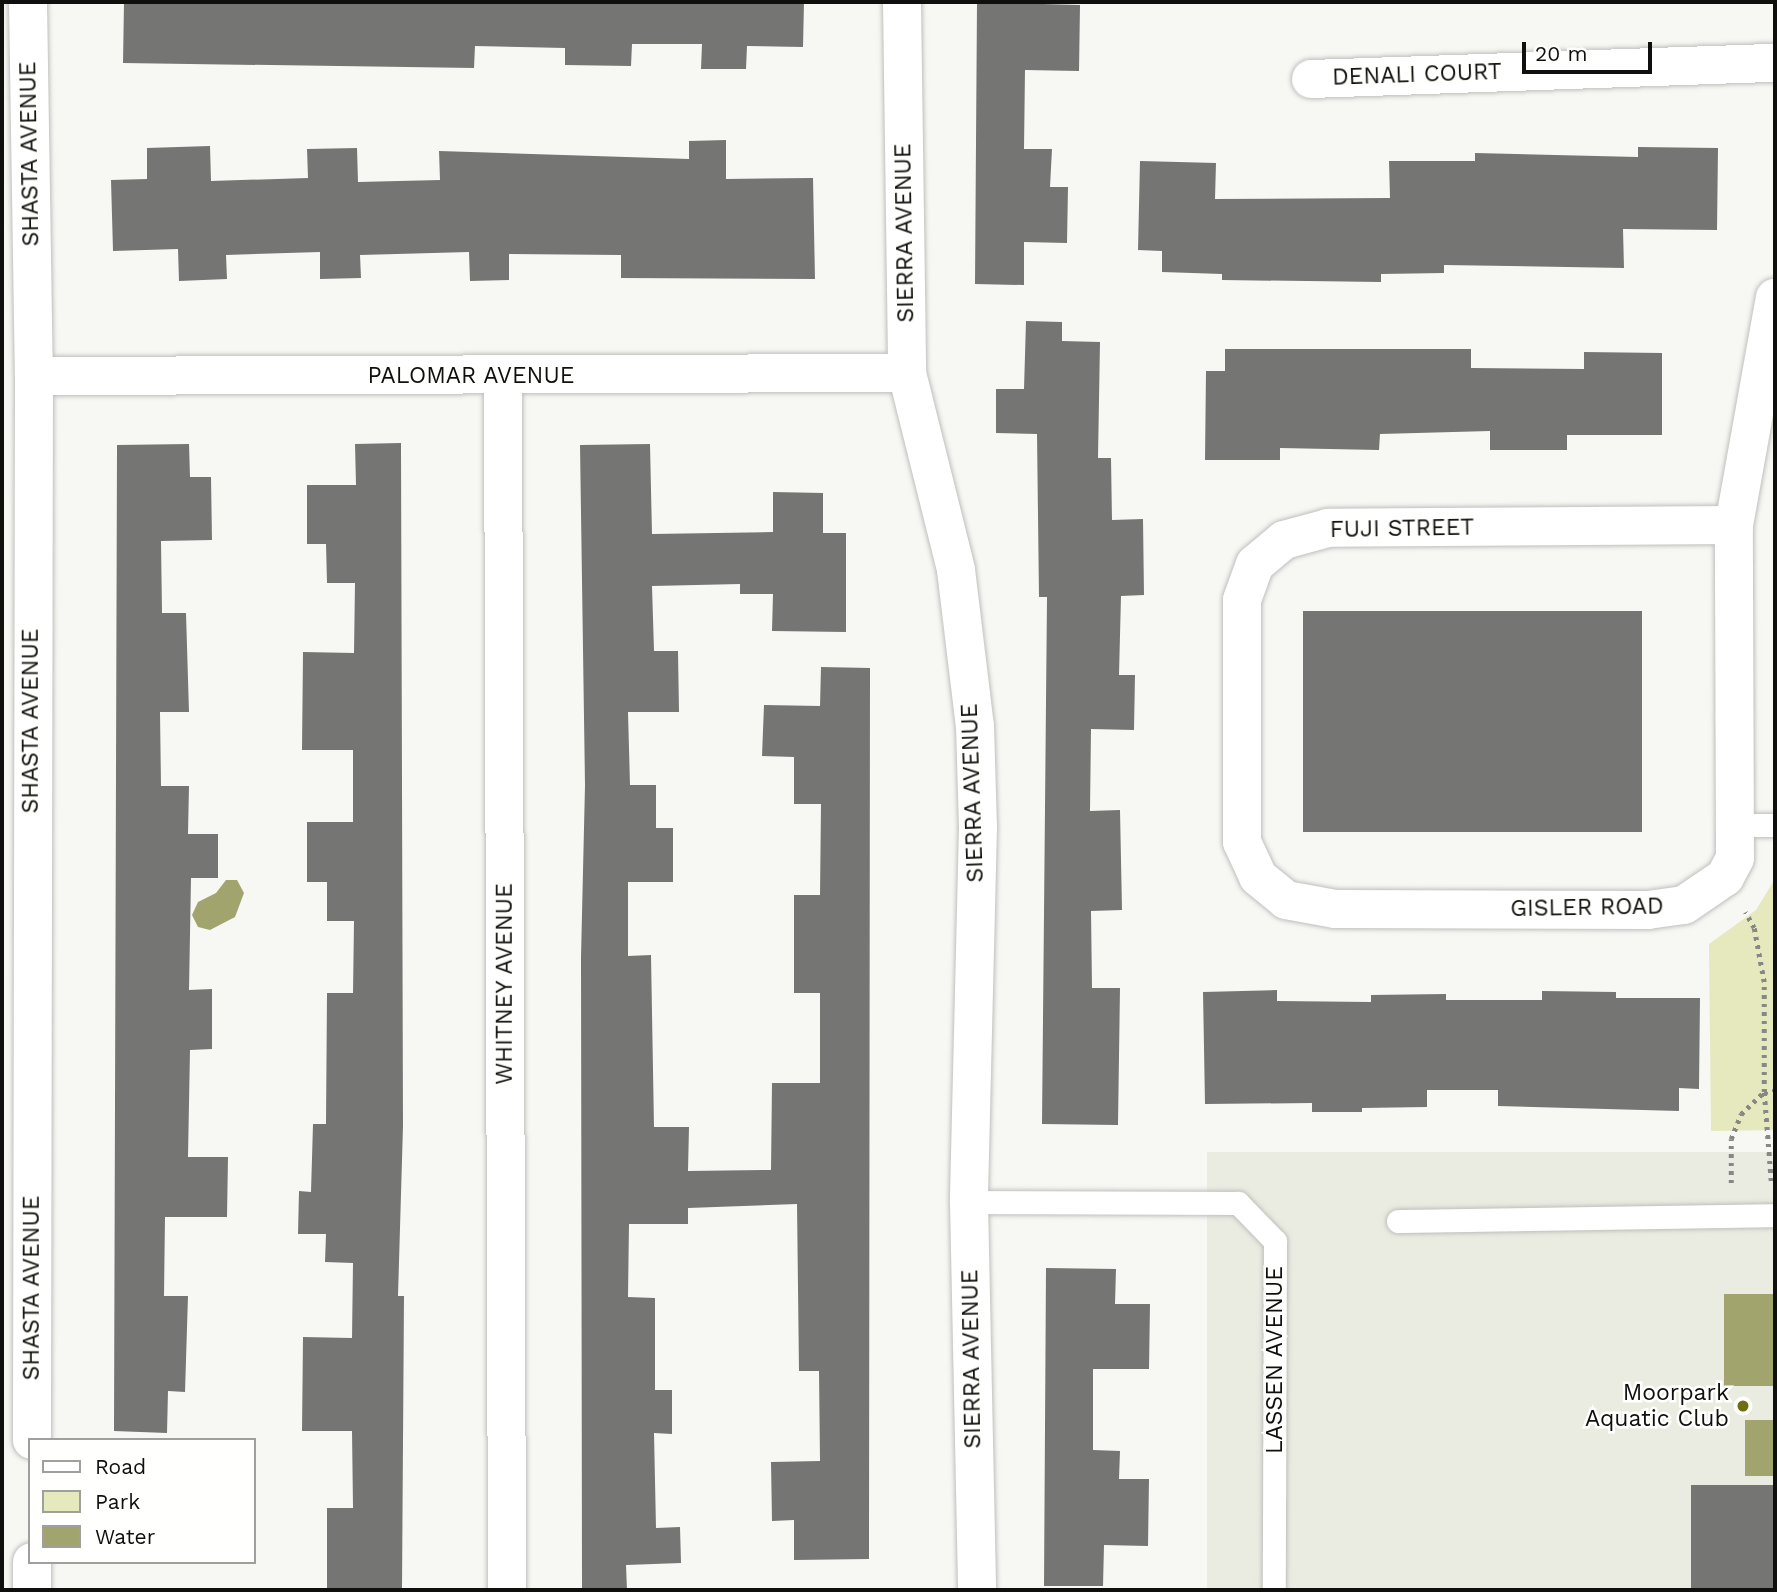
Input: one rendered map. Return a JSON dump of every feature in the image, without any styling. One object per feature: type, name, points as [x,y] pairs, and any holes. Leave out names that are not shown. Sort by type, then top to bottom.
[{"type":"street","name":"SHASTA AVENUE","points":[[28,2],[34,376],[17,881],[32,1438]]},
{"type":"street","name":"SIERRA AVENUE","points":[[902,2],[907,373],[956,570],[975,726],[978,827],[969,1202],[977,1590]]},
{"type":"street","name":"DENALI COURT","points":[[1311,79],[1775,63]]},
{"type":"street","points":[[1725,877],[1735,858],[1736,825],[1734,526],[1775,298]]},
{"type":"street","name":"PALOMAR AVENUE","points":[[34,376],[503,377],[907,373]]},
{"type":"street","name":"WHITNEY AVENUE","points":[[503,377],[507,1590]]},
{"type":"street","name":"FUJI STREET","points":[[1240,738],[1242,600],[1255,564],[1284,540],[1328,528],[1734,526]]},
{"type":"street","name":"GISLER ROAD","points":[[1240,738],[1242,842],[1258,877],[1286,900],[1335,909],[1648,909],[1685,905],[1725,877]]},
{"type":"street","points":[[32,1564],[32,1590]]},
{"type":"lane","points":[[1736,825],[1775,825]]},
{"type":"lane","name":"LASSEN AVENUE","points":[[969,1202],[1238,1203],[1275,1241],[1274,1590]]},
{"type":"lane","points":[[1398,1221],[1775,1215]]},
{"type":"path","points":[[1725,877],[1754,928],[1764,982],[1765,1092],[1775,1215]]},
{"type":"path","points":[[1731,1215],[1731,1139],[1741,1114],[1765,1092],[1775,1091]]},
{"type":"shaded area","points":[[1207,1152],[1775,1152],[1775,1590],[1207,1590]]},
{"type":"green space","points":[[1775,879],[1775,1130],[1711,1131],[1709,944],[1756,910]]},
{"type":"water","points":[[226,880],[237,880],[244,893],[235,917],[210,930],[198,927],[192,915],[198,902],[216,893]]},
{"type":"water","points":[[1724,1294],[1775,1294],[1775,1386],[1724,1386]]},
{"type":"water","points":[[1745,1420],[1775,1420],[1775,1476],[1745,1476]]},
{"type":"building","points":[[124,2],[804,2],[803,47],[747,46],[746,69],[701,69],[702,44],[632,44],[631,66],[565,65],[565,48],[475,46],[474,68],[123,63]]},
{"type":"building","points":[[977,2],[1080,5],[1079,71],[1025,70],[1024,149],[1052,149],[1050,187],[1068,187],[1067,243],[1024,242],[1024,285],[975,284]]},
{"type":"building","points":[[726,140],[726,179],[813,178],[815,279],[621,278],[621,255],[509,254],[509,280],[470,281],[469,252],[360,255],[361,278],[320,279],[320,252],[226,255],[227,279],[179,281],[178,249],[113,251],[111,180],[147,179],[147,148],[210,146],[211,181],[308,178],[307,149],[357,148],[358,182],[440,180],[439,151],[689,159],[689,141]]},
{"type":"building","points":[[1638,147],[1718,148],[1717,230],[1623,229],[1624,268],[1444,265],[1444,273],[1381,274],[1381,282],[1222,280],[1222,274],[1162,272],[1162,251],[1138,250],[1140,161],[1216,163],[1215,199],[1390,198],[1389,161],[1475,161],[1475,153],[1638,157]]},
{"type":"building","points":[[1026,321],[1062,322],[1062,341],[1100,342],[1098,458],[1111,458],[1112,520],[1143,519],[1144,595],[1121,596],[1119,675],[1135,675],[1134,730],[1091,729],[1090,811],[1120,810],[1122,910],[1091,911],[1092,988],[1120,988],[1118,1125],[1042,1124],[1047,597],[1039,597],[1037,434],[996,433],[996,389],[1024,389]]},
{"type":"building","points":[[1225,349],[1471,349],[1471,368],[1584,369],[1584,352],[1662,353],[1662,435],[1567,435],[1567,450],[1490,450],[1490,431],[1380,434],[1379,450],[1280,448],[1280,460],[1205,460],[1206,371],[1225,371]]},
{"type":"building","points":[[401,443],[403,1126],[398,1296],[404,1296],[402,1590],[327,1590],[327,1508],[353,1508],[352,1431],[302,1431],[303,1337],[352,1338],[353,1263],[325,1262],[326,1234],[298,1234],[299,1191],[311,1192],[313,1124],[326,1124],[327,993],[353,993],[354,921],[327,921],[327,882],[307,882],[307,822],[353,822],[353,750],[302,750],[303,652],[354,653],[355,583],[327,583],[326,544],[307,544],[307,485],[356,485],[355,444]]},
{"type":"building","points":[[189,444],[190,477],[211,477],[212,540],[161,541],[162,613],[186,613],[189,712],[160,712],[161,786],[189,786],[188,834],[218,834],[218,878],[191,878],[189,990],[212,989],[212,1049],[190,1050],[188,1157],[228,1157],[227,1217],[165,1217],[164,1296],[188,1296],[185,1392],[168,1391],[167,1433],[114,1431],[117,445]]},
{"type":"building","points":[[650,444],[652,534],[773,532],[773,492],[823,493],[823,533],[846,533],[846,632],[772,631],[773,594],[740,594],[740,584],[652,586],[654,651],[678,651],[679,712],[628,712],[630,785],[656,785],[656,828],[673,828],[673,882],[628,882],[628,956],[651,955],[654,1127],[689,1127],[688,1171],[771,1170],[772,1083],[820,1083],[820,993],[794,993],[794,895],[820,895],[821,804],[794,804],[794,757],[762,756],[764,705],[820,706],[821,667],[870,668],[869,1559],[794,1560],[794,1520],[772,1521],[771,1462],[820,1461],[819,1371],[799,1371],[797,1204],[688,1208],[688,1224],[629,1224],[628,1297],[655,1298],[655,1390],[672,1390],[672,1434],[654,1433],[656,1528],[680,1527],[681,1563],[626,1565],[627,1590],[582,1590],[581,957],[585,785],[580,445]]},
{"type":"building","points":[[1303,611],[1642,611],[1642,832],[1303,832]]},
{"type":"building","points":[[1277,990],[1277,1001],[1371,1002],[1371,995],[1446,994],[1446,1000],[1542,1000],[1542,991],[1616,992],[1616,998],[1700,998],[1699,1089],[1679,1088],[1679,1111],[1498,1106],[1498,1090],[1427,1090],[1427,1107],[1362,1108],[1362,1112],[1312,1112],[1312,1103],[1205,1104],[1203,992]]},
{"type":"building","points":[[1046,1268],[1116,1269],[1115,1304],[1150,1304],[1149,1369],[1093,1369],[1093,1450],[1120,1451],[1119,1479],[1149,1479],[1148,1546],[1104,1545],[1103,1586],[1044,1586]]},
{"type":"building","points":[[1691,1485],[1775,1485],[1775,1590],[1691,1590]]},
{"type":"place","name":"Moorpark Aquatic Club","points":[[1743,1406]]}]
